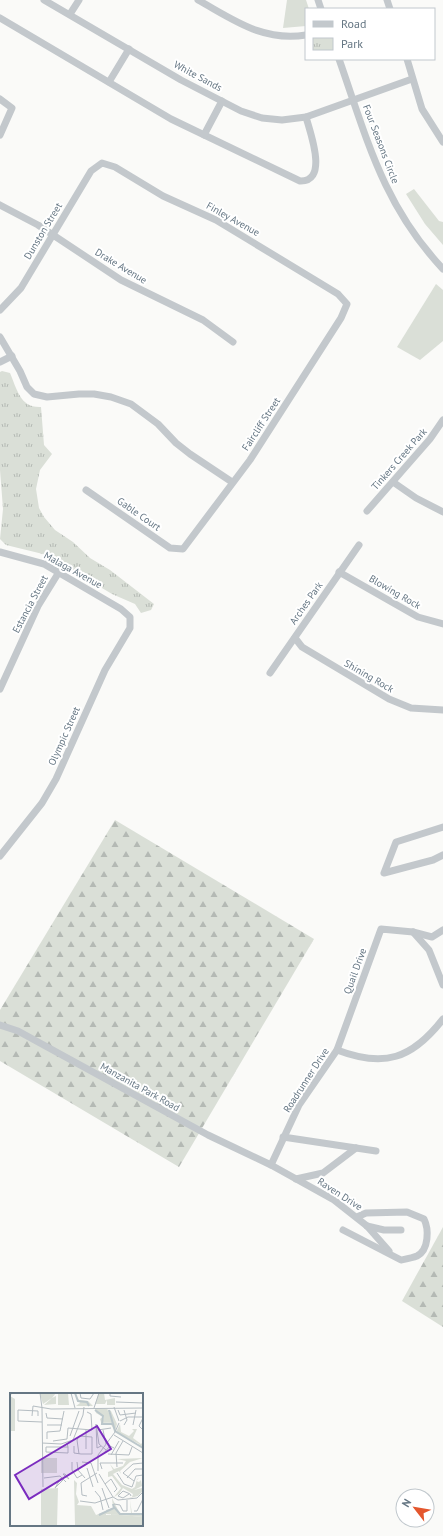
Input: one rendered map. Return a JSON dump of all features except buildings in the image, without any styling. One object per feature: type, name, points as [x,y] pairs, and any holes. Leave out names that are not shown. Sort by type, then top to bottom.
[{"type":"street","name":"White Sands","points":[[44,0],[222,101],[241,111],[262,118],[282,120],[306,118],[412,79]]},
{"type":"street","points":[[70,14],[78,0]]},
{"type":"street","points":[[198,0],[254,30],[269,35],[284,37],[305,35]]},
{"type":"street","points":[[0,18],[171,119],[294,179],[304,181],[310,178],[317,160],[306,118]]},
{"type":"street","points":[[109,82],[129,49]]},
{"type":"street","name":"Four Seasons Circle","points":[[339,60],[371,152],[387,190],[410,229],[427,252],[443,269]]},
{"type":"street","points":[[407,60],[422,109],[443,142]]},
{"type":"street","points":[[0,99],[12,108],[0,135]]},
{"type":"street","points":[[204,135],[222,101]]},
{"type":"street","name":"Dunston Street","points":[[0,310],[21,288],[91,171],[102,163]]},
{"type":"street","name":"Finley Avenue","points":[[102,163],[115,167],[163,196],[216,220],[338,294],[347,304]]},
{"type":"street","name":"Drake Avenue","points":[[0,205],[52,234],[121,280],[203,320],[233,342]]},
{"type":"street","name":"Faircliff Street","points":[[183,549],[278,417],[341,318],[347,304]]},
{"type":"street","points":[[0,338],[12,356],[27,388],[34,394],[47,397],[94,394],[111,397],[131,404],[154,420],[176,443],[190,454],[232,482]]},
{"type":"street","points":[[0,362],[12,356]]},
{"type":"street","name":"Tinkers Creek Park","points":[[367,511],[430,439],[443,420]]},
{"type":"street","points":[[393,482],[416,498],[443,512]]},
{"type":"street","name":"Gable Court","points":[[86,490],[170,548],[183,549]]},
{"type":"street","name":"Arches Park","points":[[270,673],[359,545]]},
{"type":"street","name":"Malaga Avenue","points":[[0,552],[44,564],[121,609],[130,617]]},
{"type":"street","name":"Estancia Street","points":[[0,689],[38,606],[59,572]]},
{"type":"street","name":"Blowing Rock","points":[[340,572],[418,617],[443,624]]},
{"type":"street","name":"Olympic Street","points":[[0,856],[42,803],[56,780],[106,670],[130,628],[130,617]]},
{"type":"street","name":"Shining Rock","points":[[294,638],[302,647],[389,699],[411,708],[443,710]]},
{"type":"street","points":[[443,827],[396,842],[384,873],[443,856]]},
{"type":"street","name":"Quail Drive","points":[[337,1050],[382,929],[413,932]]},
{"type":"street","points":[[413,932],[432,937],[443,930]]},
{"type":"street","points":[[413,932],[429,950],[443,985]]},
{"type":"street","name":"Roadrunner Drive","points":[[271,1165],[299,1105],[337,1050],[351,1055],[380,1060],[406,1054],[436,1028],[443,1019]]},
{"type":"street","name":"Manzanita Park Road","points":[[0,1025],[18,1031],[208,1135],[271,1165]]},
{"type":"street","points":[[283,1137],[376,1151]]},
{"type":"street","points":[[296,1178],[323,1173],[356,1148]]},
{"type":"street","name":"Raven Drive","points":[[271,1165],[334,1200],[367,1226],[389,1251]]},
{"type":"street","points":[[343,1230],[401,1260],[418,1256],[426,1244],[428,1227],[424,1219],[407,1212],[366,1213],[357,1217]]},
{"type":"street","points":[[367,1226],[384,1230],[401,1230]]},
{"type":"green space","points":[[287,0],[306,0],[309,8],[305,8],[305,26],[283,28]]},
{"type":"green space","points":[[414,189],[439,221],[443,222],[443,245],[425,224],[406,194]]},
{"type":"green space","points":[[436,284],[443,290],[443,341],[420,360],[397,347]]},
{"type":"green space","points":[[0,372],[10,373],[17,391],[24,401],[28,404],[41,407],[44,445],[52,454],[40,470],[36,489],[39,508],[44,517],[55,530],[73,542],[90,558],[110,570],[154,604],[151,610],[141,613],[135,604],[112,594],[47,555],[6,545],[0,539],[3,509],[0,470]]},
{"type":"green space","points":[[115,820],[314,939],[179,1167],[0,1061],[0,1010]]},
{"type":"green space","points":[[443,1227],[443,1327],[402,1301]]}]
